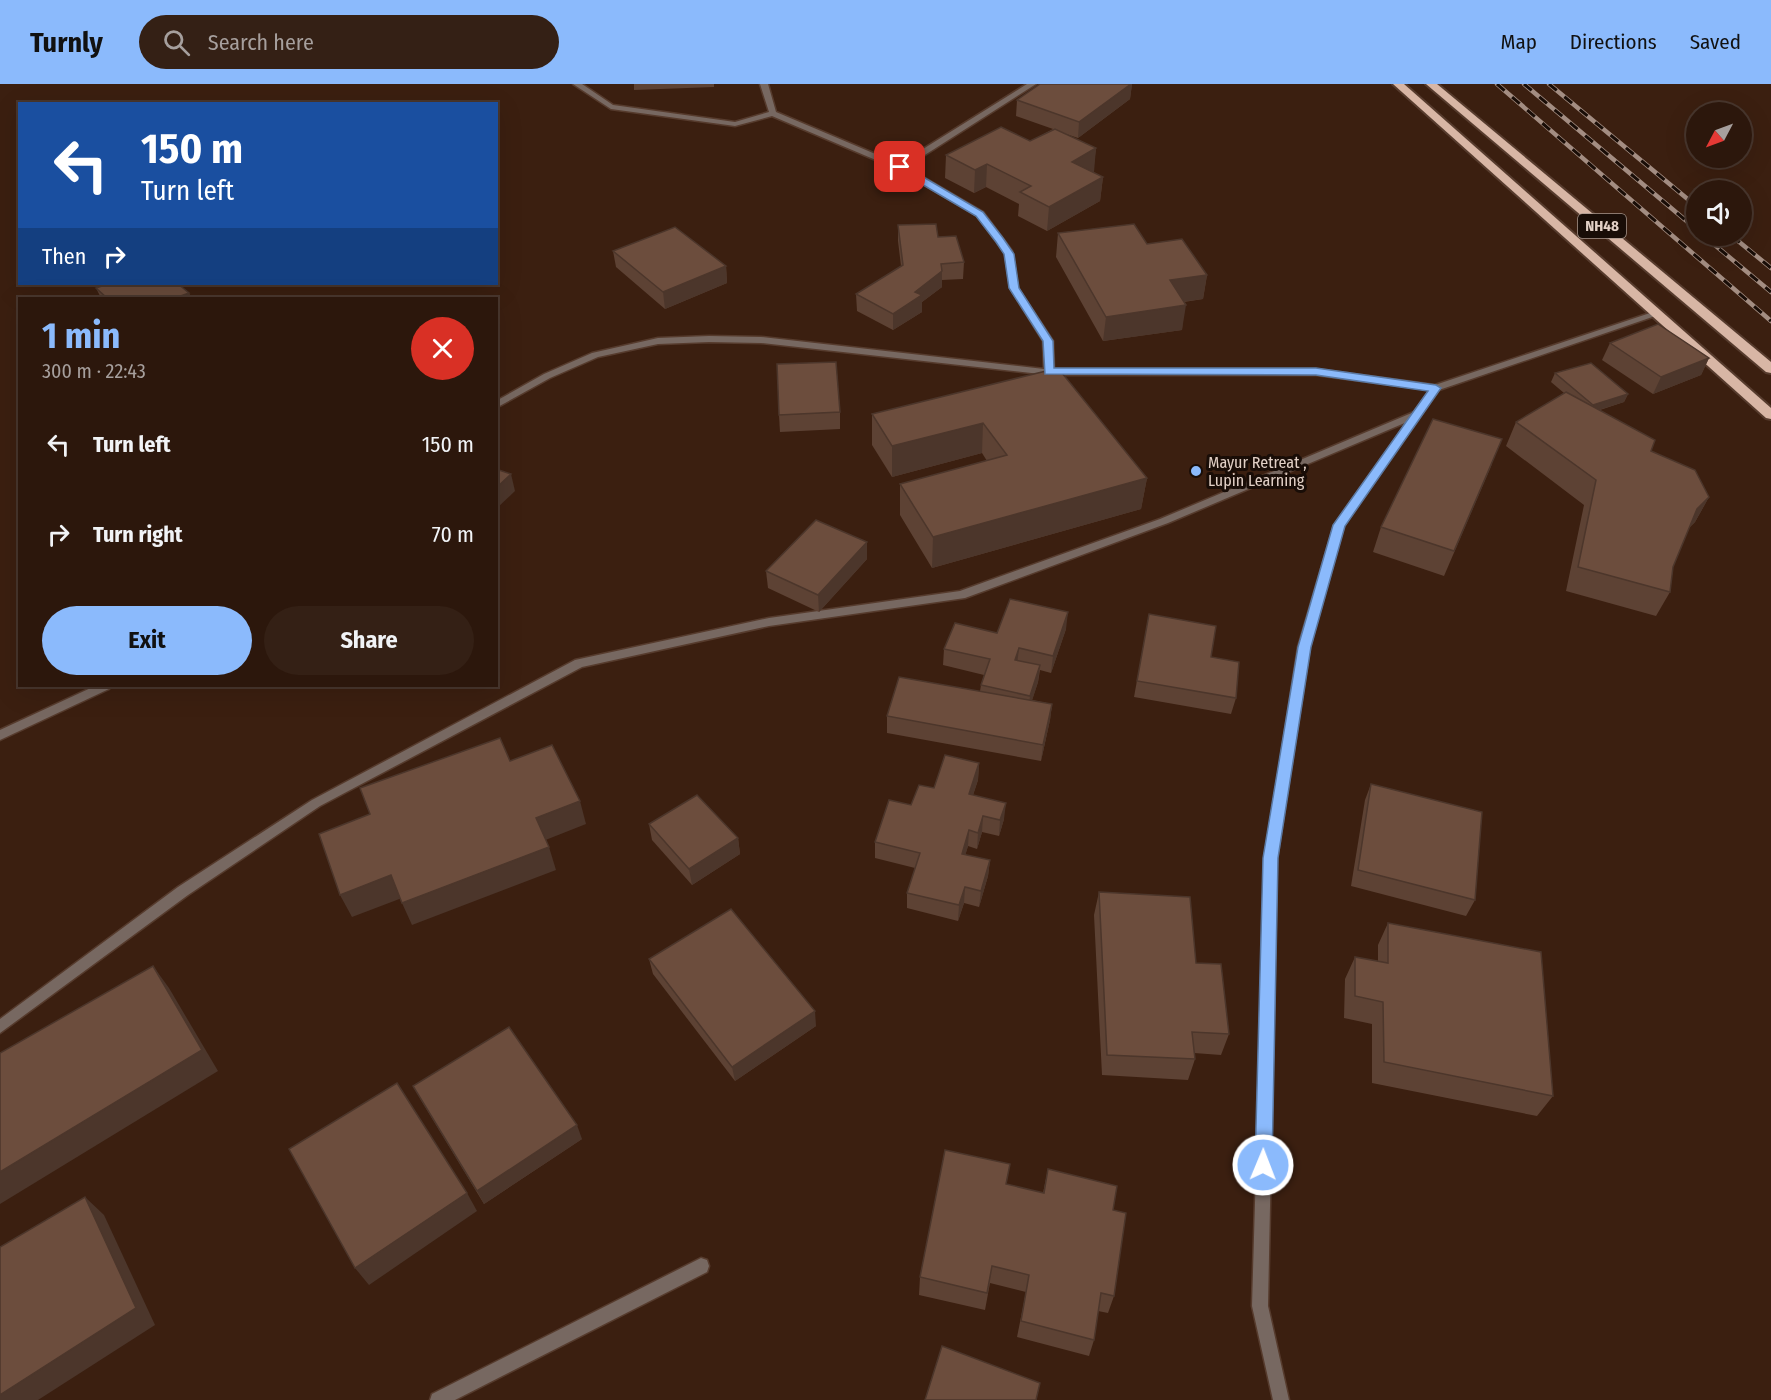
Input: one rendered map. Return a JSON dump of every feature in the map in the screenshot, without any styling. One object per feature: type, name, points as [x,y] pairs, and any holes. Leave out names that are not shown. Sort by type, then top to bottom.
[{"type":"highway","name":"NH48","points":[[1398,84],[1771,415]]},
{"type":"highway","name":"NH48","points":[[1431,84],[1771,369]]},
{"type":"street","points":[[577,84],[611,107],[735,124],[773,113],[900,167],[980,214],[1009,254],[1014,288],[1048,341],[1049,372]]},
{"type":"street","points":[[764,84],[773,113]]},
{"type":"street","points":[[900,167],[1032,84]]},
{"type":"street","points":[[498,404],[547,376],[595,356],[658,341],[761,340],[1049,372],[1316,372],[1436,388],[1656,314]]},
{"type":"street","points":[[1281,1400],[1260,1306],[1271,858],[1304,647],[1339,525],[1436,388]]},
{"type":"street","points":[[0,1027],[183,891],[316,803],[579,663],[769,622],[961,595],[1164,521],[1417,414]]},
{"type":"street","points":[[0,735],[103,687]]},
{"type":"street","points":[[438,1400],[701,1266]]},
{"type":"building","points":[[1040,84],[1131,84],[1079,122],[1017,100]]},
{"type":"building","points":[[1001,127],[1030,141],[1055,129],[1096,148],[1072,162],[1103,177],[1049,207],[1020,192],[1031,186],[987,164],[975,170],[946,155]]},
{"type":"building","points":[[936,224],[938,237],[956,236],[964,262],[941,264],[942,271],[915,292],[922,295],[893,314],[856,294],[903,265],[898,225]]},
{"type":"building","points":[[1134,224],[1147,244],[1182,239],[1207,275],[1170,280],[1186,305],[1106,317],[1058,233]]},
{"type":"building","points":[[675,227],[726,266],[663,292],[613,251]]},
{"type":"building","points":[[105,285],[179,285],[189,293],[178,297],[106,297],[96,288]]},
{"type":"building","points":[[1658,324],[1709,358],[1661,377],[1610,343]]},
{"type":"building","points":[[836,362],[840,412],[779,415],[777,364]]},
{"type":"building","points":[[1591,363],[1628,394],[1593,405],[1555,373]]},
{"type":"building","points":[[1058,368],[1147,478],[933,537],[900,484],[1007,455],[983,423],[892,446],[872,414]]},
{"type":"building","points":[[1566,392],[1655,440],[1651,451],[1695,470],[1709,497],[1697,509],[1673,567],[1670,592],[1578,567],[1596,480],[1516,422]]},
{"type":"building","points":[[1433,419],[1502,439],[1454,551],[1381,527]]},
{"type":"building","points":[[498,470],[511,474],[498,486]]},
{"type":"building","points":[[816,520],[867,542],[818,595],[766,571]]},
{"type":"building","points":[[1010,599],[1068,612],[1053,656],[1019,648],[1015,660],[1040,665],[1030,696],[981,685],[990,659],[944,649],[955,623],[997,633]]},
{"type":"building","points":[[1149,614],[1216,626],[1211,657],[1239,662],[1236,698],[1137,681]]},
{"type":"building","points":[[899,677],[1052,704],[1043,745],[887,716]]},
{"type":"building","points":[[500,738],[510,761],[552,745],[580,801],[536,818],[549,847],[402,903],[391,875],[340,895],[319,834],[370,814],[360,788]]},
{"type":"building","points":[[945,755],[979,763],[969,794],[1006,803],[1000,820],[983,816],[978,833],[969,830],[962,854],[990,860],[981,891],[965,887],[959,905],[907,893],[920,853],[875,842],[889,800],[911,805],[919,785],[934,788]]},
{"type":"building","points":[[1371,784],[1482,812],[1475,900],[1358,870]]},
{"type":"building","points":[[697,795],[738,838],[689,869],[649,824]]},
{"type":"building","points":[[1099,892],[1190,897],[1196,963],[1221,964],[1229,1034],[1192,1032],[1195,1059],[1107,1055]]},
{"type":"building","points":[[731,909],[815,1011],[732,1067],[649,959]]},
{"type":"building","points":[[1388,923],[1541,952],[1553,1096],[1384,1062],[1383,1002],[1355,996],[1355,957],[1388,963]]},
{"type":"building","points":[[153,966],[202,1050],[0,1172],[0,1053]]},
{"type":"building","points":[[509,1027],[577,1125],[477,1191],[413,1086]]},
{"type":"building","points":[[397,1083],[467,1193],[355,1268],[289,1149]]},
{"type":"building","points":[[945,1150],[1010,1164],[1006,1184],[1044,1193],[1048,1169],[1117,1186],[1113,1210],[1126,1213],[1114,1296],[1101,1293],[1094,1340],[1021,1321],[1029,1275],[992,1266],[987,1293],[920,1277]]},
{"type":"building","points":[[85,1197],[136,1308],[0,1395],[0,1247]]},
{"type":"building","points":[[942,1346],[1040,1383],[1036,1400],[925,1400]]},
{"type":"railway","points":[[1497,84],[1771,321]]},
{"type":"railway","points":[[1524,84],[1686,221]]},
{"type":"railway","points":[[1549,84],[1686,198]]},
{"type":"railway","points":[[1716,246],[1771,292]]},
{"type":"railway","points":[[1744,246],[1771,268]]},
{"type":"place","name":"Mayur Retreat , Lupin Learning","points":[[1196,471]]},
{"type":"route","points":[[900,167],[980,214],[999,240],[1009,254],[1014,288],[1048,341],[1049,372],[1316,372],[1436,388],[1339,525],[1304,647],[1271,858],[1263,1165]]}]
